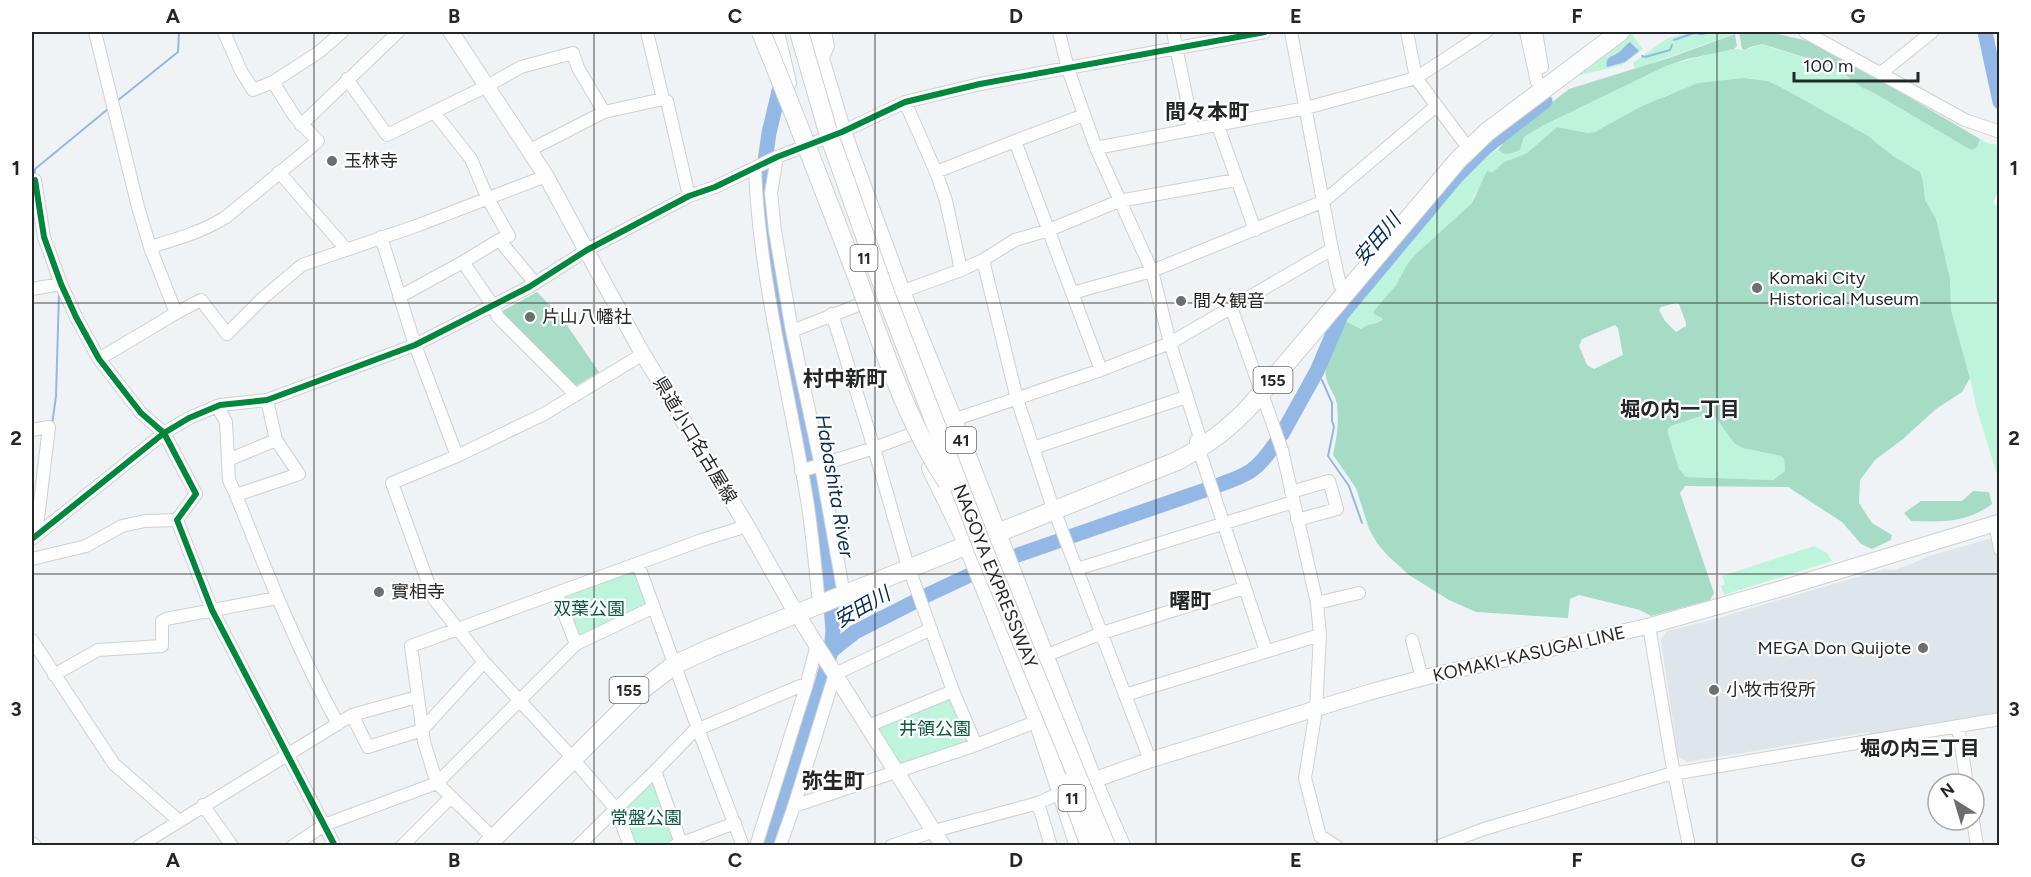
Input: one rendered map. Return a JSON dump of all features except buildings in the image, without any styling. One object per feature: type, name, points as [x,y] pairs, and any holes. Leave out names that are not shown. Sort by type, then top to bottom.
[{"type":"highway","points":[[760,32],[802,133],[890,364],[930,457],[947,482]]},
{"type":"highway","name":"41","points":[[775,32],[803,148],[861,304],[914,433],[966,541],[1038,721],[1079,846]]},
{"type":"highway","name":"11","points":[[787,32],[872,281],[947,482]]},
{"type":"highway","name":"NAGOYA EXPRESSWAY","points":[[799,32],[828,132],[894,295],[979,538],[1106,846]]},
{"type":"highway","points":[[812,32],[822,79],[894,295]]},
{"type":"highway","name":"41","points":[[812,32],[894,295],[953,420],[1092,781],[1121,846]]},
{"type":"highway","name":"155","points":[[474,846],[487,839],[570,755],[643,676],[716,636],[795,610],[830,593],[1053,506],[1177,461],[1198,442],[1233,425],[1341,285],[1444,160],[1463,141],[1605,32]]},
{"type":"highway","name":"155","points":[[1261,388],[1458,160],[1487,132],[1620,32]]},
{"type":"highway","name":"NAGOYA EXPRESSWAY","points":[[947,482],[1055,750],[1090,846]]},
{"type":"highway","points":[[1055,750],[1096,846]]},
{"type":"main road","name":"県道小口名古屋線","points":[[451,32],[546,176],[643,354],[795,610],[943,846]]},
{"type":"main road","name":"KOMAKI-KASUGAI LINE","points":[[1060,793],[1150,760],[1370,692],[1649,626],[1997,523]]},
{"type":"street","points":[[95,32],[135,196],[150,247],[176,313]]},
{"type":"street","points":[[224,32],[253,90],[273,82],[319,52],[342,32]]},
{"type":"street","points":[[301,125],[398,32]]},
{"type":"street","points":[[647,32],[663,99],[667,101],[689,196]]},
{"type":"street","points":[[821,61],[828,46],[825,32]]},
{"type":"street","points":[[1059,32],[1068,69],[1096,148],[1152,271],[1198,442],[1266,651]]},
{"type":"street","points":[[1173,32],[1193,129]]},
{"type":"street","points":[[34,537],[164,433],[189,418],[217,406],[267,400],[415,345],[493,306],[587,250],[689,196],[715,187],[777,157],[842,132],[905,102],[980,84],[1265,32]]},
{"type":"street","points":[[1291,32],[1332,249],[1341,285]]},
{"type":"street","points":[[1407,32],[1416,78],[1463,141]]},
{"type":"street","points":[[1096,148],[1306,108],[1416,78],[1486,32]]},
{"type":"street","points":[[1526,32],[1541,79]]},
{"type":"street","points":[[1536,32],[1541,79]]},
{"type":"street","points":[[1805,32],[1822,34],[1881,74],[1965,120],[1994,130]]},
{"type":"street","points":[[1881,74],[1932,32]]},
{"type":"street","points":[[347,79],[387,135],[521,67],[573,53],[578,68],[604,112]]},
{"type":"street","points":[[150,247],[194,234],[226,217],[318,141],[301,125],[273,82]]},
{"type":"street","points":[[530,150],[604,112],[663,99]]},
{"type":"street","points":[[905,102],[936,172],[946,201],[962,270]]},
{"type":"street","points":[[1072,293],[1152,271],[1324,201],[1436,106]]},
{"type":"street","points":[[399,297],[509,236],[488,199],[471,159],[434,112]]},
{"type":"street","points":[[936,172],[1084,115]]},
{"type":"street","points":[[1218,126],[1255,230]]},
{"type":"street","points":[[1015,141],[1101,370]]},
{"type":"street","points":[[777,157],[771,193],[792,331],[819,467],[830,593]]},
{"type":"street","points":[[755,168],[760,238],[775,334],[807,500],[830,593]]},
{"type":"street","points":[[279,172],[346,249]]},
{"type":"street","points":[[99,359],[201,300],[227,334],[263,298],[302,265],[546,176]]},
{"type":"street","points":[[32,181],[35,180],[44,237],[61,284],[99,359],[141,412],[164,433],[196,494],[177,520]]},
{"type":"street","points":[[894,295],[962,270],[1015,240],[1049,230],[1119,201],[1236,180]]},
{"type":"street","points":[[381,237],[415,345],[457,456]]},
{"type":"street","points":[[499,240],[535,283]]},
{"type":"street","points":[[953,420],[1101,370],[1170,343],[1332,249]]},
{"type":"street","points":[[983,260],[1017,399],[1033,448],[1150,760]]},
{"type":"street","points":[[463,261],[498,317],[576,395]]},
{"type":"street","points":[[32,288],[61,284]]},
{"type":"street","points":[[792,331],[861,304]]},
{"type":"street","points":[[1231,307],[1282,450],[1317,603],[1320,635],[1316,710],[1305,778],[1320,836],[1336,846]]},
{"type":"street","points":[[832,314],[908,564],[953,691],[976,745]]},
{"type":"street","points":[[630,846],[616,809],[570,755],[484,662],[434,599],[392,483],[457,456],[544,414],[643,354]]},
{"type":"street","points":[[1033,448],[1186,397]]},
{"type":"street","points":[[236,495],[299,474],[276,440],[267,400]]},
{"type":"street","points":[[217,406],[226,422],[229,480],[277,598],[313,678],[338,724]]},
{"type":"street","points":[[32,430],[49,427],[34,537]]},
{"type":"street","points":[[801,471],[819,467],[914,433]]},
{"type":"street","points":[[228,460],[276,440]]},
{"type":"street","points":[[1077,569],[1224,524],[1329,481],[1337,509],[1297,520]]},
{"type":"street","points":[[32,559],[86,546],[122,526],[145,521],[177,520]]},
{"type":"street","points":[[177,520],[212,610],[335,846]]},
{"type":"street","points":[[1997,523],[2000,549]]},
{"type":"street","points":[[487,839],[437,783],[424,742],[411,646],[747,526]]},
{"type":"street","points":[[638,564],[743,846]]},
{"type":"street","points":[[1045,656],[1102,633],[1244,588]]},
{"type":"street","points":[[556,593],[576,644]]},
{"type":"street","points":[[1317,603],[1359,593]]},
{"type":"street","points":[[54,675],[98,650],[162,646],[162,621],[166,619],[277,598]]},
{"type":"street","points":[[293,846],[324,825],[437,783],[576,644],[654,607]]},
{"type":"street","points":[[1649,626],[1689,846]]},
{"type":"street","points":[[780,846],[835,674],[931,629]]},
{"type":"street","points":[[1125,695],[1320,635]]},
{"type":"street","points":[[32,640],[114,764],[178,820]]},
{"type":"street","points":[[1412,640],[1422,678]]},
{"type":"street","points":[[756,846],[806,687],[817,644]]},
{"type":"street","points":[[352,714],[368,747],[422,730],[484,662]]},
{"type":"street","points":[[578,846],[694,731],[800,686],[806,687]]},
{"type":"street","points":[[868,726],[953,691]]},
{"type":"street","points":[[139,846],[352,714],[417,697]]},
{"type":"street","points":[[1439,846],[1484,829],[1674,773],[2000,719]]},
{"type":"street","points":[[794,806],[976,745],[1038,721]]},
{"type":"street","points":[[1958,726],[1965,772]]},
{"type":"street","points":[[655,771],[678,844],[735,823]]},
{"type":"street","points":[[891,846],[934,831],[1038,803],[1060,793]]},
{"type":"street","points":[[402,846],[451,797]]},
{"type":"street","points":[[1038,803],[1051,846]]},
{"type":"street","points":[[203,805],[232,846]]},
{"type":"shaded area","points":[[1999,536],[1999,712],[1687,762],[1678,756],[1661,640],[1667,631],[1884,569],[1894,570],[1926,557]]},
{"type":"green space","points":[[1690,32],[1737,33],[1635,69],[1633,63],[1666,39]]},
{"type":"green space","points":[[1739,32],[1769,32],[1817,43],[1980,139],[1977,147],[1973,150],[1969,149],[1864,89],[1827,65],[1762,44],[1742,49]]},
{"type":"green space","points":[[1631,33],[1643,49],[1622,65],[1581,75],[1580,72]]},
{"type":"green space","points":[[1735,34],[1737,46],[1734,49],[1666,66],[1542,126],[1524,137],[1520,150],[1506,154],[1498,150],[1507,138],[1569,89],[1669,58]]},
{"type":"green space","points":[[1762,44],[1840,72],[1863,88],[1865,87],[1867,91],[1876,94],[1969,149],[1973,150],[1977,147],[1980,139],[1996,144],[1999,156],[1999,190],[1993,202],[2000,210],[1999,481],[1977,410],[1951,310],[1950,278],[1936,219],[1925,200],[1920,172],[1768,81],[1744,78],[1667,95],[1595,132],[1588,133],[1557,127],[1527,153],[1504,162],[1474,195],[1472,203],[1417,253],[1408,263],[1396,285],[1374,312],[1383,319],[1361,329],[1345,321],[1457,182],[1480,159],[1498,150],[1501,153],[1521,148],[1524,137],[1542,126],[1666,66],[1713,53],[1734,49],[1746,50]]},
{"type":"green space","points":[[1744,78],[1768,81],[1868,136],[1893,156],[1920,172],[1925,200],[1936,219],[1950,278],[1951,310],[1970,378],[1962,392],[1936,409],[1903,439],[1875,460],[1860,480],[1859,503],[1872,523],[1892,535],[1891,540],[1872,549],[1861,544],[1842,522],[1788,487],[1685,486],[1680,493],[1714,593],[1710,600],[1651,616],[1640,610],[1579,595],[1570,599],[1568,618],[1476,612],[1449,600],[1409,575],[1377,543],[1369,529],[1356,488],[1333,455],[1338,418],[1337,404],[1328,383],[1326,369],[1345,321],[1361,329],[1383,319],[1373,312],[1396,285],[1408,263],[1417,253],[1472,203],[1487,171],[1492,173],[1504,162],[1527,153],[1557,127],[1588,133],[1595,132],[1642,106],[1698,83]],"holes":[[[1679,304],[1686,323],[1686,326],[1676,332],[1665,321],[1659,310],[1661,307]],[[1615,325],[1618,328],[1623,355],[1594,369],[1587,365],[1579,346],[1582,339]],[[1713,414],[1734,443],[1742,448],[1781,456],[1784,459],[1785,471],[1773,480],[1686,477],[1679,469],[1667,430],[1671,426]]]},
{"type":"green space","points":[[537,292],[562,318],[599,372],[571,389],[497,314]]},
{"type":"green space","points":[[1713,414],[1734,443],[1742,448],[1784,458],[1785,471],[1773,480],[1686,477],[1679,469],[1667,430],[1671,426]]},
{"type":"green space","points":[[1973,491],[1989,492],[1992,504],[1973,515],[1953,520],[1911,521],[1904,513],[1921,501],[1962,501]]},
{"type":"green space","points":[[1814,546],[1827,553],[1832,561],[1724,595],[1721,586],[1725,584],[1722,576]]},
{"type":"green space","name":"双葉公園","points":[[635,570],[648,606],[577,640],[560,595]]},
{"type":"green space","name":"井領公園","points":[[953,691],[976,745],[902,770],[868,726]]},
{"type":"green space","name":"常盤公園","points":[[654,778],[675,839],[660,845],[634,845],[621,812]]},
{"type":"water","points":[[1630,42],[1639,51],[1625,62],[1607,67],[1608,59]]},
{"type":"waterway","points":[[117,101],[178,52],[179,32]]},
{"type":"waterway","points":[[1674,40],[1694,33],[1710,32]]},
{"type":"waterway","points":[[1985,32],[2000,102]]},
{"type":"waterway","points":[[1642,56],[1670,50],[1672,45]]},
{"type":"waterway","name":"Habashita River","points":[[767,846],[822,684],[831,651],[833,631],[827,556],[787,346],[767,219],[765,161],[779,91]]},
{"type":"waterway","name":"安田川","points":[[1282,434],[1317,371],[1341,315],[1456,177],[1486,147],[1545,101]]},
{"type":"waterway","points":[[35,176],[35,169],[108,109]]},
{"type":"waterway","points":[[52,425],[56,396],[59,293]]},
{"type":"waterway","points":[[1322,380],[1332,403],[1334,427],[1328,456],[1349,486],[1362,523]]},
{"type":"waterway","name":"安田川","points":[[1216,486],[1236,479],[1256,467],[1275,444]]},
{"type":"waterway","name":"安田川","points":[[1069,537],[1208,489]]},
{"type":"waterway","name":"安田川","points":[[1018,555],[1061,540]]},
{"type":"waterway","name":"安田川","points":[[923,597],[970,575]]},
{"type":"waterway","name":"安田川","points":[[831,651],[855,632],[916,601]]},
{"type":"cycle path","points":[[32,539],[164,433],[189,418],[220,405],[267,400],[415,345],[529,287],[587,250],[689,196],[715,187],[777,157],[842,132],[905,102],[980,84],[1265,32]]},
{"type":"cycle path","points":[[32,181],[35,180],[44,237],[76,317],[99,359],[141,413],[164,433],[196,494],[177,520],[212,610],[335,846]]},
{"type":"place","name":"玉林寺","points":[[332,161]]},
{"type":"place","name":"Komaki City Historical Museum","points":[[1757,288]]},
{"type":"place","name":"間々観音","points":[[1181,301]]},
{"type":"place","name":"片山八幡社","points":[[530,317]]},
{"type":"place","name":"實相寺","points":[[379,592]]},
{"type":"place","name":"MEGA Don Quijote","points":[[1923,648]]},
{"type":"place","name":"小牧市役所","points":[[1714,690]]},
{"type":"district","name":"間々本町","points":[[1207,111]]},
{"type":"district","name":"村中新町","points":[[845,378]]},
{"type":"district","name":"堀の内一丁目","points":[[1680,409]]},
{"type":"district","name":"曙町","points":[[1190,600]]},
{"type":"district","name":"堀の内三丁目","points":[[1920,748]]},
{"type":"district","name":"弥生町","points":[[833,780]]}]
